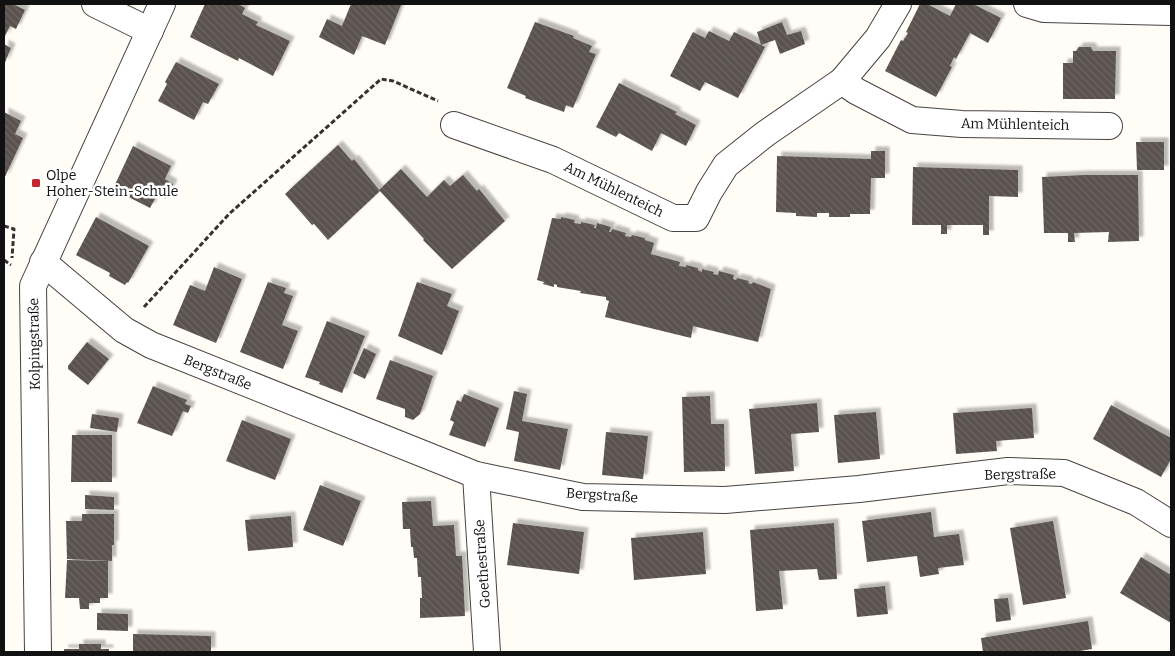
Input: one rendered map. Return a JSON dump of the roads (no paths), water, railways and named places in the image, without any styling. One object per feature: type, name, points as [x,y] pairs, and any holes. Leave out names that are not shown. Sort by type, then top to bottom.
[{"type":"street","points":[[95,4],[150,31]]},
{"type":"street","name":"Kolpingstraße","points":[[38,652],[33,286],[162,4]]},
{"type":"street","name":"Am Mühlenteich","points":[[454,124],[553,160],[673,218],[696,218],[726,165],[765,134],[842,80],[878,38],[898,4]]},
{"type":"street","points":[[1027,4],[1044,10],[1171,12]]},
{"type":"street","name":"Am Mühlenteich","points":[[842,80],[856,91],[912,120],[962,124],[1109,126]]},
{"type":"street","name":"Bergstraße","points":[[44,262],[124,330],[151,345],[476,475],[584,497],[725,500],[858,489],[1008,472],[1064,473],[1136,502],[1171,524]]},
{"type":"street","name":"Goethestraße","points":[[476,475],[487,652]]},
{"type":"place","name":"Olpe Hoher-Stein-Schule","points":[[36,183]]}]
